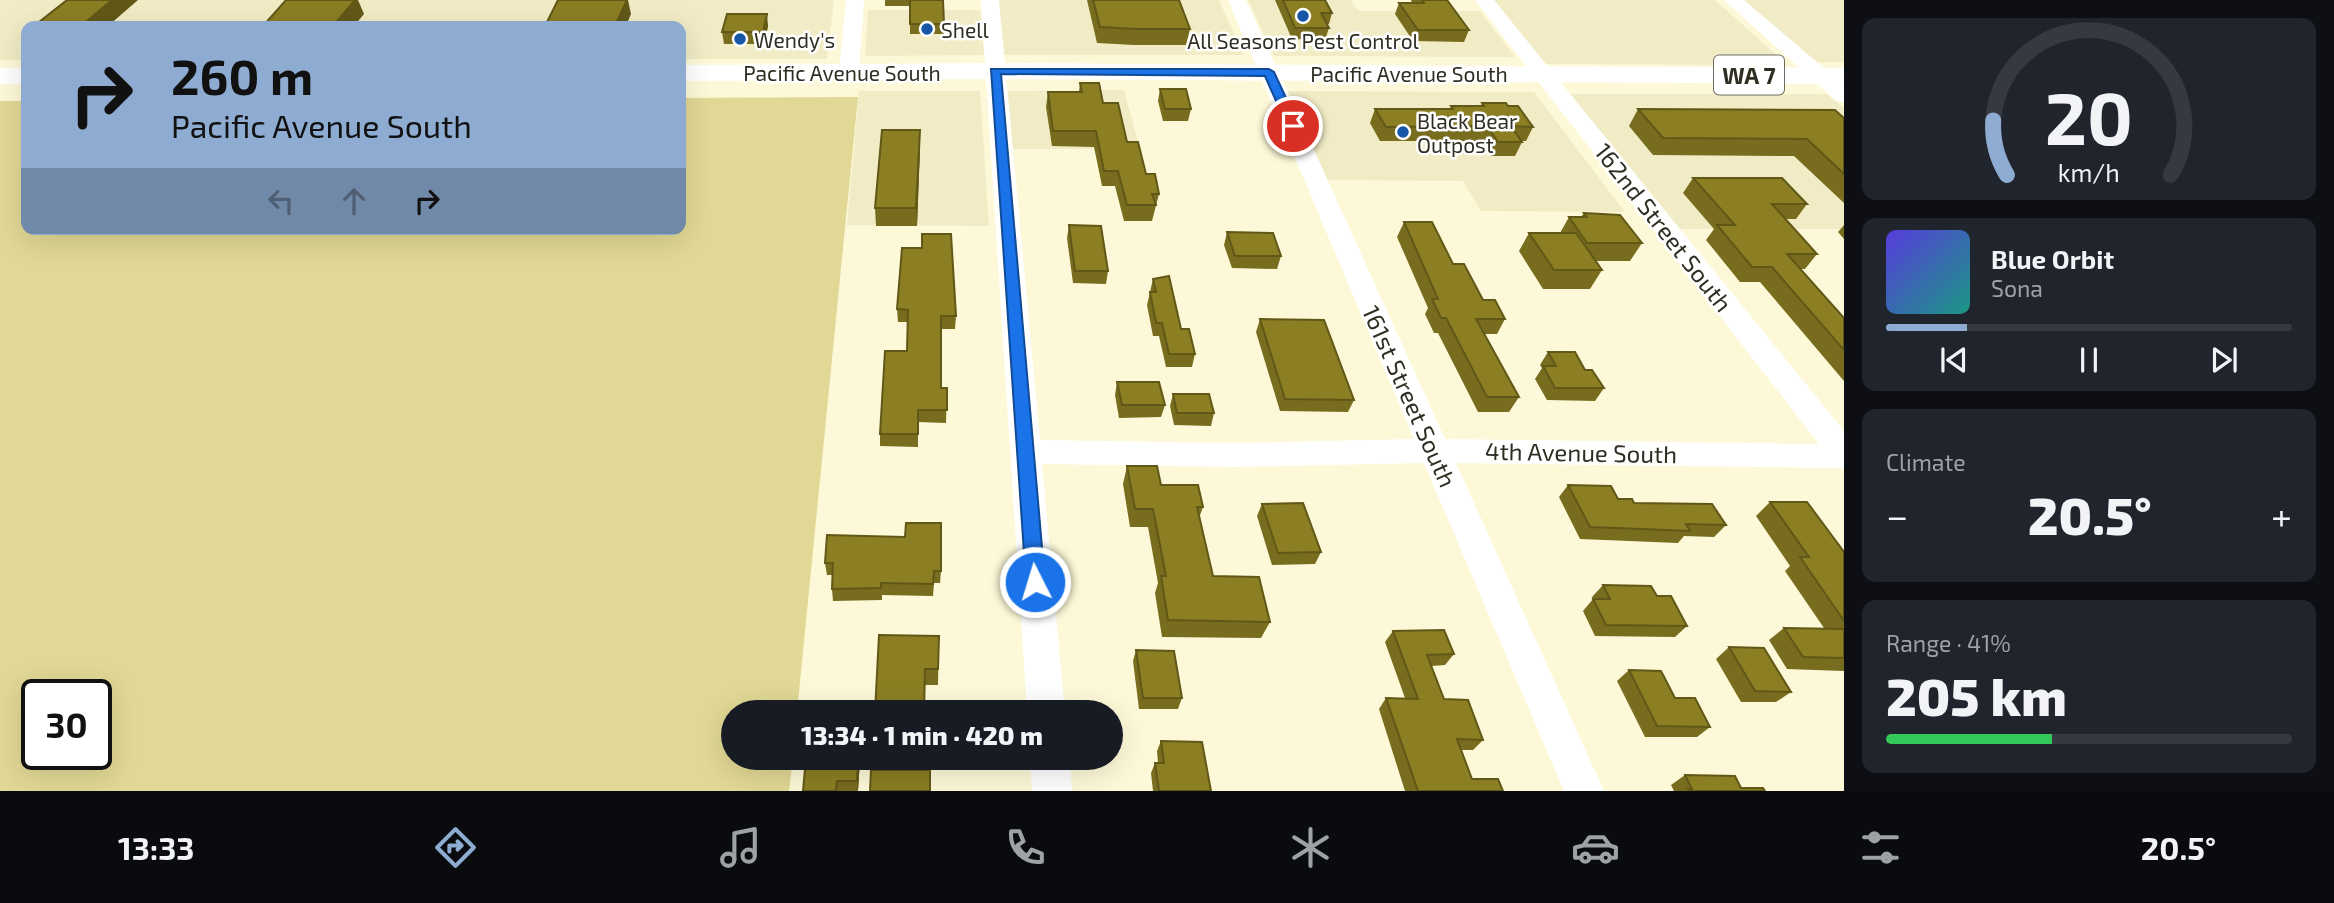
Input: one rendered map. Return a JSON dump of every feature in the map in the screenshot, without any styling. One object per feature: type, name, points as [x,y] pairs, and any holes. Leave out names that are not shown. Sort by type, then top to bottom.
[{"type":"main road","name":"Pacific Avenue South","points":[[686,73],[995,71],[1832,76]]},
{"type":"main road","points":[[0,76],[21,76]]},
{"type":"street","points":[[849,72],[855,0]]},
{"type":"street","points":[[990,0],[1045,700]]},
{"type":"street","name":"161st Street South","points":[[1237,0],[1584,791]]},
{"type":"street","name":"162nd Street South","points":[[1484,0],[1844,455]]},
{"type":"street","points":[[1733,0],[1832,76],[1844,96]]},
{"type":"street","name":"4th Avenue South","points":[[1025,452],[1233,455],[1434,451],[1844,455]]},
{"type":"street","points":[[1050,770],[1052,791]]},
{"type":"shaded area","points":[[0,0],[834,0],[827,59],[686,59],[686,21],[21,21],[21,60],[0,60]]},
{"type":"shaded area","points":[[998,0],[1219,0],[1243,55],[1004,55]]},
{"type":"shaded area","points":[[1248,0],[1351,0],[1358,11],[1480,11],[1515,57],[1274,56]]},
{"type":"shaded area","points":[[1491,0],[1715,0],[1788,65],[1542,64]]},
{"type":"shaded area","points":[[1742,0],[1844,0],[1844,62],[1813,62]]},
{"type":"shaded area","points":[[868,10],[980,10],[984,55],[865,56]]},
{"type":"shaded area","points":[[1124,90],[1140,149],[1011,149],[1004,91]]},
{"type":"shaded area","points":[[859,91],[980,91],[989,226],[847,225]]},
{"type":"shaded area","points":[[1283,91],[1534,92],[1625,212],[1481,211],[1463,181],[1322,180]]},
{"type":"shaded area","points":[[1566,94],[1827,94],[1844,108],[1844,229],[1678,229]]},
{"type":"shaded area","points":[[858,97],[798,700],[721,700],[721,770],[792,770],[789,791],[0,791],[0,101],[21,101],[21,235],[686,235],[686,98]]},
{"type":"building","points":[[67,0],[112,0],[87,21],[40,21]]},
{"type":"building","points":[[286,0],[355,0],[337,21],[267,21]]},
{"type":"building","points":[[558,0],[627,0],[617,21],[548,21]]},
{"type":"building","points":[[910,0],[943,0],[944,24],[910,24]]},
{"type":"building","points":[[1093,0],[1179,0],[1190,29],[1100,27]]},
{"type":"building","points":[[1283,0],[1325,0],[1332,13],[1321,13],[1329,28],[1295,28]]},
{"type":"building","points":[[1422,0],[1447,0],[1469,30],[1418,30],[1399,3],[1424,3]]},
{"type":"building","points":[[727,14],[767,14],[763,32],[722,32]]},
{"type":"building","points":[[1080,83],[1099,83],[1103,103],[1118,103],[1127,142],[1138,142],[1146,174],[1155,174],[1159,194],[1152,194],[1156,205],[1127,205],[1118,171],[1104,171],[1096,131],[1053,131],[1048,92],[1082,92]]},
{"type":"building","points":[[1160,89],[1186,89],[1191,109],[1165,109]]},
{"type":"building","points":[[1482,103],[1518,106],[1533,127],[1511,126],[1522,142],[1498,142],[1487,126],[1386,127],[1375,109],[1453,109],[1451,106],[1484,106]]},
{"type":"building","points":[[1638,109],[1835,110],[1844,118],[1844,174],[1807,139],[1663,138]]},
{"type":"building","points":[[882,130],[920,130],[916,208],[875,208]]},
{"type":"building","points":[[1693,178],[1782,178],[1807,204],[1772,204],[1817,254],[1787,254],[1844,318],[1844,350],[1772,267],[1752,267],[1717,225],[1735,225]]},
{"type":"building","points":[[1584,213],[1620,215],[1642,243],[1587,243],[1569,217],[1587,217]]},
{"type":"building","points":[[1404,222],[1432,222],[1453,264],[1464,264],[1483,300],[1495,300],[1505,319],[1476,319],[1519,397],[1487,397],[1446,318],[1441,318],[1432,299],[1438,299]]},
{"type":"building","points":[[1069,225],[1101,226],[1108,271],[1075,271]]},
{"type":"building","points":[[1227,232],[1273,233],[1281,256],[1235,256]]},
{"type":"building","points":[[1529,233],[1576,233],[1602,270],[1554,270]]},
{"type":"building","points":[[922,234],[951,234],[956,316],[941,316],[941,388],[947,388],[947,410],[918,410],[918,434],[880,434],[885,351],[907,351],[908,310],[897,309],[902,248],[922,248]]},
{"type":"building","points":[[1169,276],[1181,329],[1189,329],[1195,354],[1169,354],[1162,323],[1156,323],[1150,292],[1156,292],[1153,279]]},
{"type":"building","points":[[1260,319],[1324,320],[1354,400],[1285,399]]},
{"type":"building","points":[[1548,352],[1575,352],[1585,370],[1592,370],[1604,388],[1555,388],[1543,366],[1556,366]]},
{"type":"building","points":[[1117,382],[1159,382],[1165,405],[1122,405]]},
{"type":"building","points":[[1173,394],[1209,394],[1214,413],[1177,413]]},
{"type":"building","points":[[1127,466],[1157,466],[1161,485],[1198,485],[1203,507],[1197,507],[1213,576],[1259,577],[1270,622],[1168,620],[1161,576],[1166,576],[1153,509],[1135,509]]},
{"type":"building","points":[[1568,485],[1611,486],[1618,499],[1632,499],[1634,503],[1712,504],[1726,525],[1686,524],[1690,531],[1590,527]]},
{"type":"building","points":[[1770,502],[1807,502],[1844,552],[1844,621],[1800,557],[1809,557]]},
{"type":"building","points":[[1303,503],[1321,552],[1278,553],[1262,504]]},
{"type":"building","points":[[906,523],[941,523],[941,571],[934,571],[933,584],[881,583],[881,588],[832,589],[833,563],[825,563],[827,535],[905,537]]},
{"type":"building","points":[[1603,585],[1651,586],[1657,596],[1671,596],[1687,626],[1606,625],[1593,599],[1610,599]]},
{"type":"building","points":[[1784,628],[1844,629],[1844,658],[1803,657]]},
{"type":"building","points":[[1444,630],[1454,654],[1427,655],[1444,699],[1468,700],[1483,740],[1457,739],[1472,779],[1498,779],[1503,791],[1418,791],[1386,698],[1418,699],[1393,631]]},
{"type":"building","points":[[879,635],[939,636],[938,669],[925,669],[924,700],[876,700]]},
{"type":"building","points":[[1729,647],[1764,648],[1791,692],[1755,691]]},
{"type":"building","points":[[1136,650],[1174,651],[1182,698],[1143,698]]},
{"type":"building","points":[[1629,670],[1661,671],[1675,698],[1695,698],[1710,727],[1657,726]]},
{"type":"building","points":[[1161,741],[1202,742],[1211,791],[1159,791],[1155,763],[1164,763]]},
{"type":"building","points":[[805,770],[857,770],[857,781],[837,781],[836,791],[803,791]]},
{"type":"building","points":[[871,770],[930,770],[930,791],[870,791]]},
{"type":"building","points":[[1685,775],[1735,776],[1741,788],[1763,788],[1765,791],[1689,791],[1688,789],[1692,789]]},
{"type":"place","name":"All Seasons Pest Control","points":[[1303,16]]},
{"type":"place","name":"Shell","points":[[927,29]]},
{"type":"place","name":"Wendy's","points":[[740,39]]},
{"type":"place","name":"Black Bear Outpost","points":[[1403,132]]},
{"type":"route","points":[[1035,582],[1012,260],[995,71],[1269,72],[1293,126]]}]
